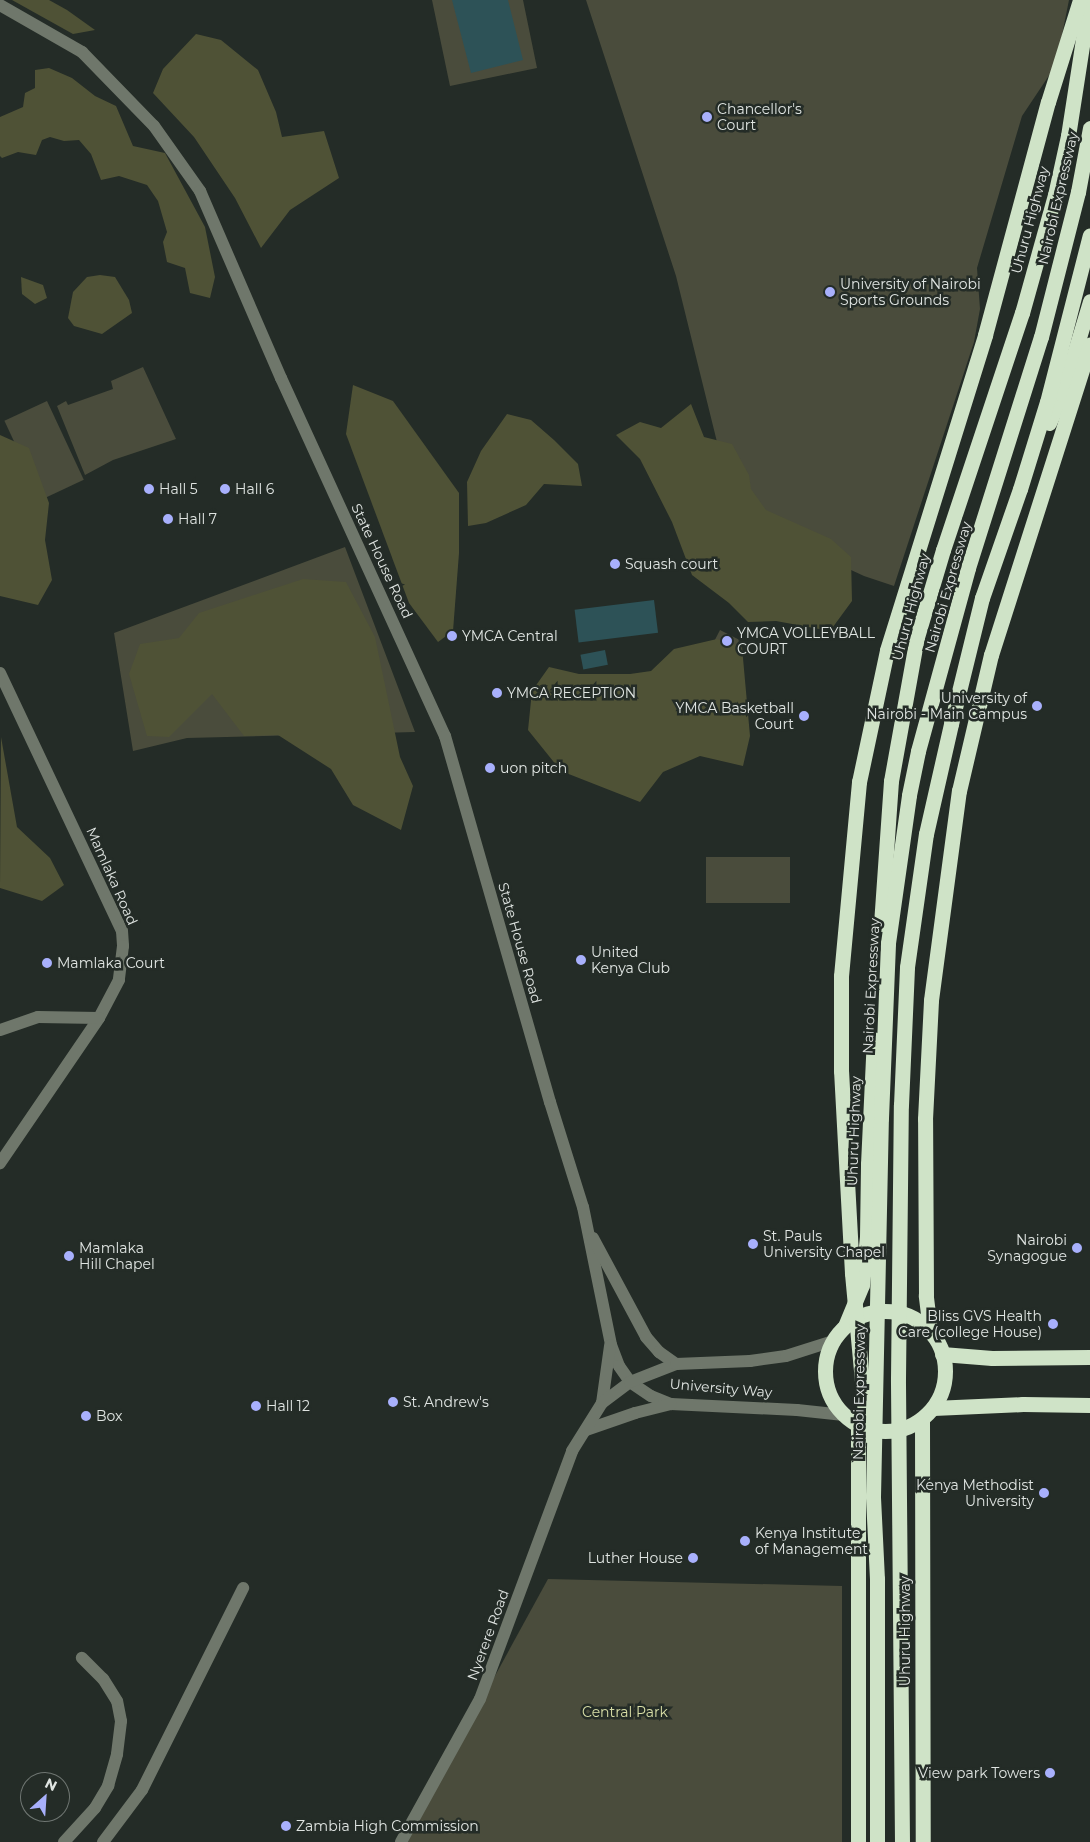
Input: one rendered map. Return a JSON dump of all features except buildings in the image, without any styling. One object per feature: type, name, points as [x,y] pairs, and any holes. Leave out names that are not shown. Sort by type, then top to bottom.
[{"type":"highway","points":[[873,1496],[851,1264],[841,1071],[840,976],[859,782],[887,650],[985,335],[1048,102],[1080,0]]},
{"type":"highway","name":"Uhuru Highway","points":[[845,1326],[862,1285],[865,1256],[874,1033],[891,781],[917,637],[943,550],[1022,312],[1055,195],[1068,136],[1088,0]]},
{"type":"highway","name":"Nairobi Expressway","points":[[878,1842],[877,1579],[873,1496],[881,1118],[888,943],[909,795],[918,751],[968,568],[1041,337],[1078,192],[1090,128]]},
{"type":"highway","points":[[902,1842],[898,1370],[901,1105],[907,967],[926,834],[982,598],[1020,489],[1047,402],[1090,235]]},
{"type":"highway","points":[[1020,489],[1062,394],[1090,301]]},
{"type":"highway","points":[[930,1330],[902,1314],[882,1311],[862,1316],[845,1326],[833,1341],[826,1356],[824,1372],[827,1388],[834,1403],[844,1415],[858,1425],[874,1430],[891,1431],[922,1419],[933,1408],[942,1390],[945,1371],[942,1354],[930,1330],[926,1295],[925,1119],[931,1000],[959,790],[991,655],[1090,344]]},
{"type":"highway","points":[[942,1354],[992,1358],[1090,1357]]},
{"type":"highway","points":[[933,1408],[1022,1404],[1090,1405]]},
{"type":"highway","name":"Uhuru Highway","points":[[922,1419],[923,1842]]},
{"type":"highway","points":[[858,1425],[858,1842]]},
{"type":"street","name":"State House Road","points":[[0,5],[82,52],[154,126],[200,191],[281,378],[445,736],[582,1207],[610,1345],[619,1366],[630,1382]]},
{"type":"street","name":"Mamlaka Road","points":[[0,673],[122,931],[123,955],[119,980],[99,1018],[0,1163]]},
{"type":"street","points":[[0,1030],[38,1017],[99,1018]]},
{"type":"street","name":"State House Road","points":[[584,1220],[646,1337],[659,1352],[676,1364]]},
{"type":"street","name":"University Way","points":[[630,1382],[676,1364],[750,1361],[786,1356],[833,1341]]},
{"type":"street","points":[[602,1403],[610,1345]]},
{"type":"street","name":"University Way","points":[[630,1382],[652,1396],[671,1404],[797,1410],[844,1415]]},
{"type":"street","name":"Nyerere Road","points":[[401,1842],[480,1699],[572,1451],[602,1403],[630,1382]]},
{"type":"street","points":[[586,1430],[635,1413],[671,1404]]},
{"type":"street","points":[[103,1842],[142,1790],[243,1588]]},
{"type":"street","points":[[64,1842],[95,1808],[108,1786],[118,1754],[122,1721],[117,1701],[108,1686],[82,1658]]},
{"type":"green space","points":[[12,0],[49,0],[95,30],[73,34]]},
{"type":"green space","points":[[432,0],[523,0],[537,68],[450,86]]},
{"type":"green space","name":"University of Nairobi Sports Grounds","points":[[586,0],[1069,0],[1056,65],[1022,116],[977,268],[980,309],[974,342],[894,586],[864,576],[784,539],[717,442],[676,276]]},
{"type":"green space","points":[[196,34],[221,40],[258,70],[276,112],[282,137],[324,131],[339,178],[290,210],[261,248],[235,198],[194,137],[153,93],[163,69]]},
{"type":"green space","points":[[49,68],[72,78],[95,96],[116,106],[133,146],[165,153],[205,227],[215,277],[210,298],[190,293],[185,268],[167,262],[163,242],[167,232],[158,201],[147,185],[119,176],[101,180],[91,154],[79,140],[64,141],[50,137],[42,140],[36,155],[18,152],[2,158],[0,156],[0,117],[23,107],[25,93],[35,88],[35,70]]},
{"type":"green space","points":[[100,275],[115,277],[129,300],[132,313],[102,334],[74,326],[68,318],[73,292],[87,277]]},
{"type":"green space","points":[[21,277],[43,285],[47,298],[35,304],[22,294]]},
{"type":"green space","points":[[143,367],[176,439],[113,460],[85,475],[57,406],[66,401],[68,405],[113,389],[111,381]]},
{"type":"green space","points":[[353,385],[393,401],[459,493],[459,553],[453,631],[438,642],[409,603],[346,434]]},
{"type":"green space","points":[[47,401],[84,480],[41,500],[4,421]]},
{"type":"green space","points":[[691,404],[704,437],[732,444],[749,475],[751,489],[766,510],[831,539],[851,557],[852,601],[830,631],[776,621],[748,622],[729,603],[692,575],[672,522],[640,459],[616,435],[640,422],[661,428]]},
{"type":"green space","points":[[507,414],[531,420],[554,440],[578,464],[582,486],[544,484],[526,505],[486,523],[468,526],[467,482],[481,451]]},
{"type":"green space","points":[[0,435],[29,448],[49,503],[45,540],[52,580],[38,605],[0,596]]},
{"type":"green space","points":[[345,547],[415,732],[187,738],[133,751],[114,633]]},
{"type":"green space","points":[[303,579],[346,582],[375,637],[400,757],[413,786],[401,830],[353,805],[331,769],[278,735],[244,736],[212,694],[169,737],[147,736],[129,674],[140,644],[179,638],[199,613]]},
{"type":"green space","name":"YMCA VOLLEYBALL COURT","points":[[720,630],[740,640],[734,652],[714,642]]},
{"type":"green space","points":[[717,639],[742,647],[750,736],[743,766],[700,756],[663,772],[640,802],[561,771],[528,730],[532,691],[549,667],[579,674],[630,674],[651,671],[674,649]]},
{"type":"green space","points":[[1,737],[17,827],[50,858],[64,885],[42,901],[0,888]]},
{"type":"green space","points":[[706,857],[790,857],[790,903],[706,903]]},
{"type":"green space","name":"Central Park","points":[[548,1579],[842,1586],[842,1842],[404,1842]]},
{"type":"water","points":[[452,0],[508,0],[523,60],[471,73]]},
{"type":"water","points":[[654,600],[658,633],[579,643],[575,610]]},
{"type":"water","points":[[605,650],[608,665],[583,669],[580,655]]},
{"type":"place","name":"Chancellor's Court","points":[[707,117]]},
{"type":"place","name":"University of Nairobi Sports Grounds","points":[[830,292]]},
{"type":"place","name":"Hall 5","points":[[149,489]]},
{"type":"place","name":"Hall 6","points":[[225,489]]},
{"type":"place","name":"Hall 7","points":[[168,519]]},
{"type":"place","name":"Squash court","points":[[615,564]]},
{"type":"place","name":"YMCA Central","points":[[452,636]]},
{"type":"place","name":"YMCA VOLLEYBALL COURT","points":[[727,641]]},
{"type":"place","name":"YMCA RECEPTION","points":[[497,693]]},
{"type":"place","name":"University of Nairobi - Main Campus","points":[[1037,706]]},
{"type":"place","name":"YMCA Basketball Court","points":[[804,716]]},
{"type":"place","name":"uon pitch","points":[[490,768]]},
{"type":"place","name":"United Kenya Club","points":[[581,960]]},
{"type":"place","name":"Mamlaka Court","points":[[47,963]]},
{"type":"place","name":"St. Pauls University Chapel","points":[[753,1244]]},
{"type":"place","name":"Nairobi Synagogue","points":[[1077,1248]]},
{"type":"place","name":"Mamlaka Hill Chapel","points":[[69,1256]]},
{"type":"place","name":"Bliss GVS Health Care (college House)","points":[[1053,1324]]},
{"type":"place","name":"St. Andrew's","points":[[393,1402]]},
{"type":"place","name":"Hall 12","points":[[256,1406]]},
{"type":"place","name":"Box","points":[[86,1416]]},
{"type":"place","name":"Kenya Methodist University","points":[[1044,1493]]},
{"type":"place","name":"Kenya Institute of Management","points":[[745,1541]]},
{"type":"place","name":"Luther House","points":[[693,1558]]},
{"type":"place","name":"View park Towers","points":[[1050,1773]]},
{"type":"place","name":"Zambia High Commission","points":[[286,1826]]}]
